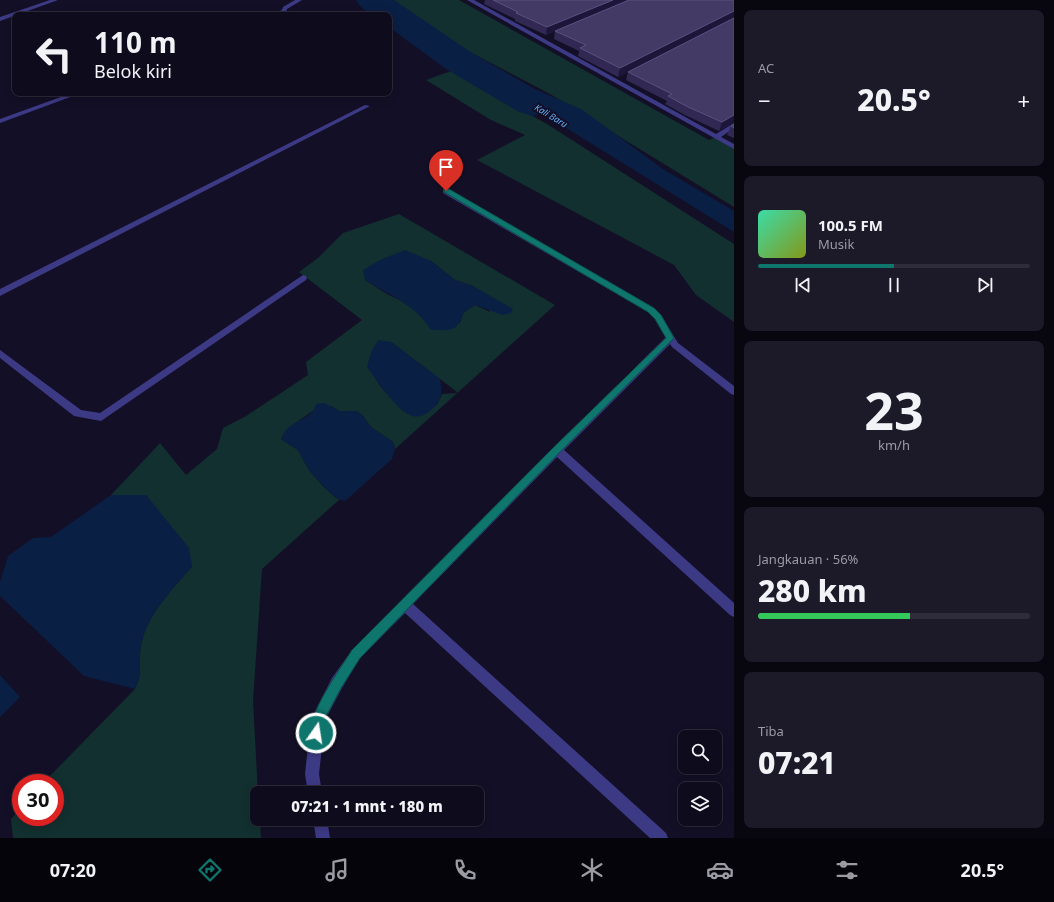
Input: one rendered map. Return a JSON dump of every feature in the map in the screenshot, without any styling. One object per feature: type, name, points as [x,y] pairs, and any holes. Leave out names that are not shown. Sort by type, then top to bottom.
[{"type":"street","points":[[20,12],[54,0]]},
{"type":"street","points":[[282,12],[298,0]]},
{"type":"street","points":[[473,2],[483,0]]},
{"type":"street","points":[[473,2],[734,147]]},
{"type":"street","points":[[0,19],[12,15]]},
{"type":"street","points":[[543,40],[550,37]]},
{"type":"street","points":[[615,82],[622,78]]},
{"type":"street","points":[[0,121],[70,96]]},
{"type":"street","points":[[0,293],[367,106]]},
{"type":"street","points":[[716,137],[734,125]]},
{"type":"street","points":[[446,191],[651,310],[658,317],[670,338],[678,347],[734,392]]},
{"type":"street","points":[[0,353],[78,413],[101,417],[303,278]]},
{"type":"street","points":[[314,786],[312,774],[318,719],[337,683],[356,654],[557,450],[670,338]]},
{"type":"street","points":[[557,450],[734,611]]},
{"type":"street","points":[[405,605],[661,838]]},
{"type":"street","points":[[321,826],[323,838]]},
{"type":"green space","points":[[393,0],[459,0],[709,140],[716,137],[734,147],[734,207],[550,94],[466,50],[411,17]]},
{"type":"green space","points":[[451,71],[547,124],[734,244],[734,322],[696,295],[674,265],[477,160],[525,135],[491,120],[426,80]]},
{"type":"green space","points":[[399,214],[555,305],[395,449],[393,442],[371,427],[363,416],[357,411],[339,411],[331,406],[314,410],[286,430],[281,439],[298,450],[309,470],[323,486],[336,498],[340,499],[262,569],[253,701],[258,786],[250,786],[250,826],[260,826],[261,838],[13,838],[11,819],[12,818],[12,826],[64,826],[64,774],[52,774],[135,689],[138,682],[140,653],[145,630],[156,610],[192,566],[146,495],[111,495],[160,443],[186,475],[217,449],[223,428],[246,416],[308,375],[306,362],[362,320],[299,272],[318,258],[343,233]],"holes":[[[431,261],[455,280],[473,286],[490,312],[475,305],[463,313],[460,323],[425,319],[408,304],[387,294],[365,280]],[[391,342],[457,392],[442,394],[437,405],[403,411],[381,387],[375,378]]]},
{"type":"water","points":[[371,0],[390,0],[423,25],[514,80],[581,109],[663,169],[734,211],[734,232],[495,84],[399,22],[392,16],[392,12],[386,12]]},
{"type":"water","points":[[405,250],[431,261],[455,280],[473,286],[513,309],[511,313],[502,315],[475,305],[463,313],[458,324],[452,329],[431,330],[425,321],[410,307],[365,280],[363,270],[382,259]]},
{"type":"water","points":[[378,340],[391,342],[440,379],[440,399],[436,406],[427,413],[416,417],[404,411],[387,393],[367,367],[371,352]]},
{"type":"water","points":[[324,403],[339,411],[357,411],[363,416],[371,427],[393,442],[395,449],[392,459],[345,501],[336,498],[323,486],[309,470],[298,450],[281,439],[286,430],[311,413],[316,404]]},
{"type":"water","points":[[111,495],[146,495],[189,548],[192,566],[156,610],[145,630],[140,653],[138,682],[135,689],[84,676],[0,596],[0,582],[8,556],[33,538],[51,537]]},
{"type":"water","points":[[0,675],[20,697],[0,717]]},
{"type":"building","points":[[493,0],[613,0],[547,27],[516,13],[518,12]]},
{"type":"building","points":[[629,0],[734,0],[734,11],[620,68],[580,48],[586,45],[555,31]]},
{"type":"building","points":[[734,18],[734,115],[722,122],[688,107],[668,96],[672,94],[628,72]]},
{"type":"waterway","name":"Kali Baru","points":[[372,0],[389,12]]},
{"type":"waterway","name":"Kali Baru","points":[[392,14],[459,61],[533,104]]},
{"type":"route","points":[[316,733],[318,719],[337,683],[356,654],[557,450],[670,338],[658,317],[651,310],[446,191]]}]
